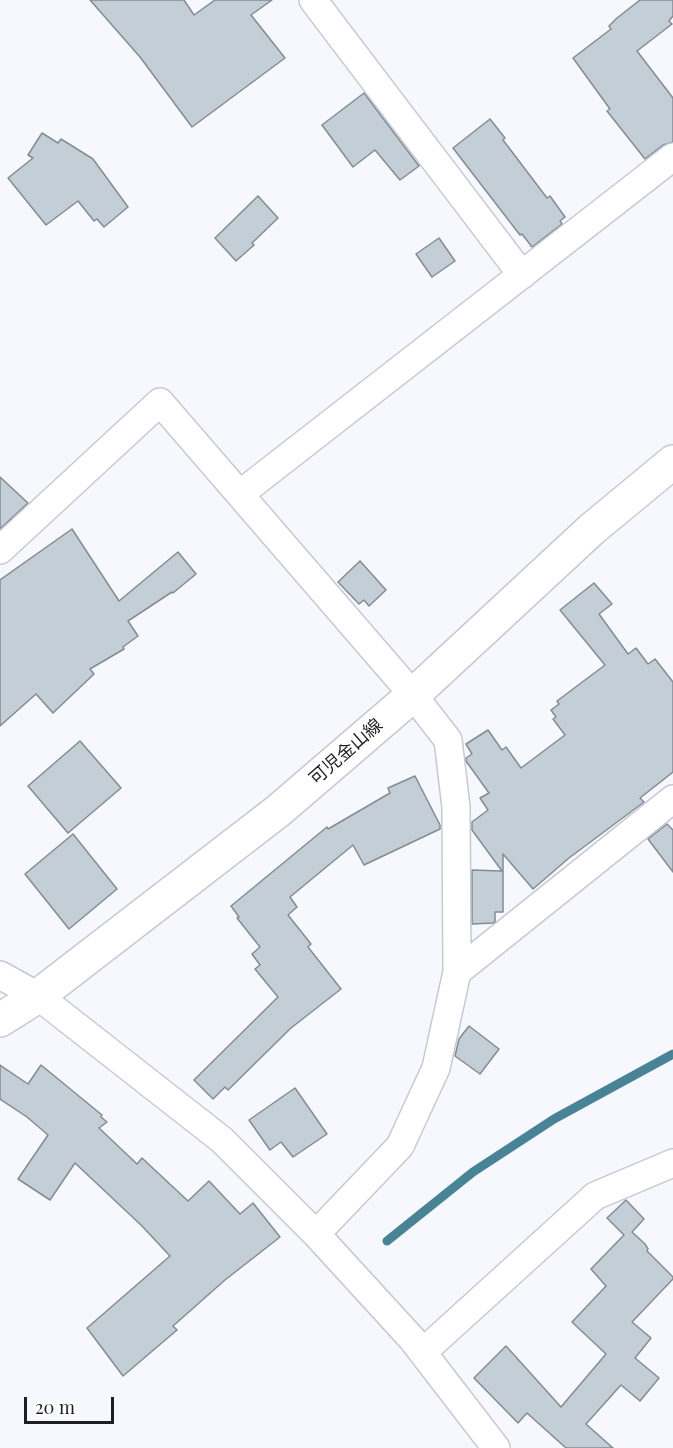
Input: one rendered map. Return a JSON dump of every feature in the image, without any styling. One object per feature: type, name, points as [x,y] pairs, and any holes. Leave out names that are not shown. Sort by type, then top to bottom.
[{"type":"main road","name":"可児金山線","points":[[0,1020],[38,996],[278,811],[413,695],[592,529],[673,462]]},
{"type":"street","points":[[314,0],[522,275]]},
{"type":"street","points":[[240,494],[673,157]]},
{"type":"street","points":[[0,550],[160,402],[413,695],[448,740],[456,807],[457,972],[436,1068],[400,1146],[316,1234]]},
{"type":"street","points":[[457,972],[673,799]]},
{"type":"street","points":[[0,975],[38,996],[222,1140],[316,1234],[423,1352],[496,1448]]},
{"type":"street","points":[[423,1352],[595,1196],[673,1163]]},
{"type":"building","points":[[90,0],[184,0],[194,15],[215,0],[272,0],[251,15],[285,58],[192,127],[140,57]]},
{"type":"building","points":[[640,0],[673,0],[673,16],[669,21],[672,24],[637,51],[673,98],[673,142],[663,145],[645,159],[607,111],[610,109],[573,58],[611,29],[609,26],[617,18]]},
{"type":"building","points":[[364,93],[419,166],[400,180],[375,150],[353,167],[322,125]]},
{"type":"building","points":[[490,119],[547,198],[550,196],[565,217],[560,221],[562,224],[532,247],[522,234],[520,235],[453,148]]},
{"type":"building","points":[[42,133],[58,143],[61,139],[93,159],[128,207],[104,227],[97,219],[94,221],[78,201],[46,225],[8,178],[33,158],[28,155]]},
{"type":"building","points":[[258,196],[278,218],[236,261],[215,238]]},
{"type":"building","points":[[439,238],[455,261],[432,277],[416,254]]},
{"type":"building","points":[[0,477],[28,503],[0,529]]},
{"type":"building","points":[[72,529],[119,601],[178,552],[196,574],[173,593],[128,621],[138,636],[123,647],[124,649],[90,669],[94,674],[53,713],[36,694],[0,726],[0,580]]},
{"type":"building","points":[[360,561],[386,590],[369,606],[364,600],[359,604],[338,582]]},
{"type":"building","points":[[594,583],[612,604],[599,614],[628,654],[636,648],[648,664],[655,659],[673,682],[673,772],[640,798],[644,802],[569,858],[533,889],[503,854],[503,912],[495,912],[493,923],[472,924],[472,870],[502,871],[472,830],[472,822],[488,810],[480,798],[489,793],[466,761],[466,758],[472,754],[466,744],[488,730],[502,750],[506,747],[521,768],[565,735],[553,719],[556,717],[551,710],[559,704],[557,701],[605,665],[560,610]]},
{"type":"building","points":[[80,741],[121,788],[68,833],[28,786]]},
{"type":"building","points":[[415,776],[440,829],[364,865],[353,845],[290,897],[297,907],[288,915],[311,944],[308,947],[341,989],[291,1028],[228,1090],[225,1087],[213,1099],[194,1080],[278,997],[255,969],[260,965],[252,954],[260,947],[237,918],[239,917],[231,906],[327,827],[328,829],[390,793],[388,788]]},
{"type":"building","points":[[667,824],[673,830],[673,872],[648,839]]},
{"type":"building","points":[[73,834],[117,889],[69,929],[25,874]]},
{"type":"building","points":[[469,1026],[499,1049],[480,1074],[455,1056],[459,1039]]},
{"type":"building","points":[[0,1065],[28,1084],[41,1065],[102,1115],[101,1117],[107,1122],[99,1128],[137,1164],[142,1158],[188,1201],[209,1181],[240,1214],[253,1203],[280,1237],[225,1280],[173,1326],[177,1330],[123,1376],[87,1328],[170,1256],[142,1226],[75,1163],[50,1200],[18,1179],[48,1135],[0,1099]]},
{"type":"building","points":[[295,1088],[327,1134],[293,1157],[281,1142],[270,1150],[249,1120]]},
{"type":"building","points":[[626,1200],[644,1219],[632,1232],[673,1277],[632,1322],[651,1338],[635,1358],[659,1378],[640,1401],[621,1385],[586,1424],[613,1448],[566,1448],[527,1413],[518,1423],[474,1378],[506,1346],[561,1407],[606,1354],[572,1322],[606,1286],[591,1269],[624,1235],[607,1218]]},
{"type":"waterway","points":[[387,1241],[473,1172],[554,1119],[673,1054]]}]
